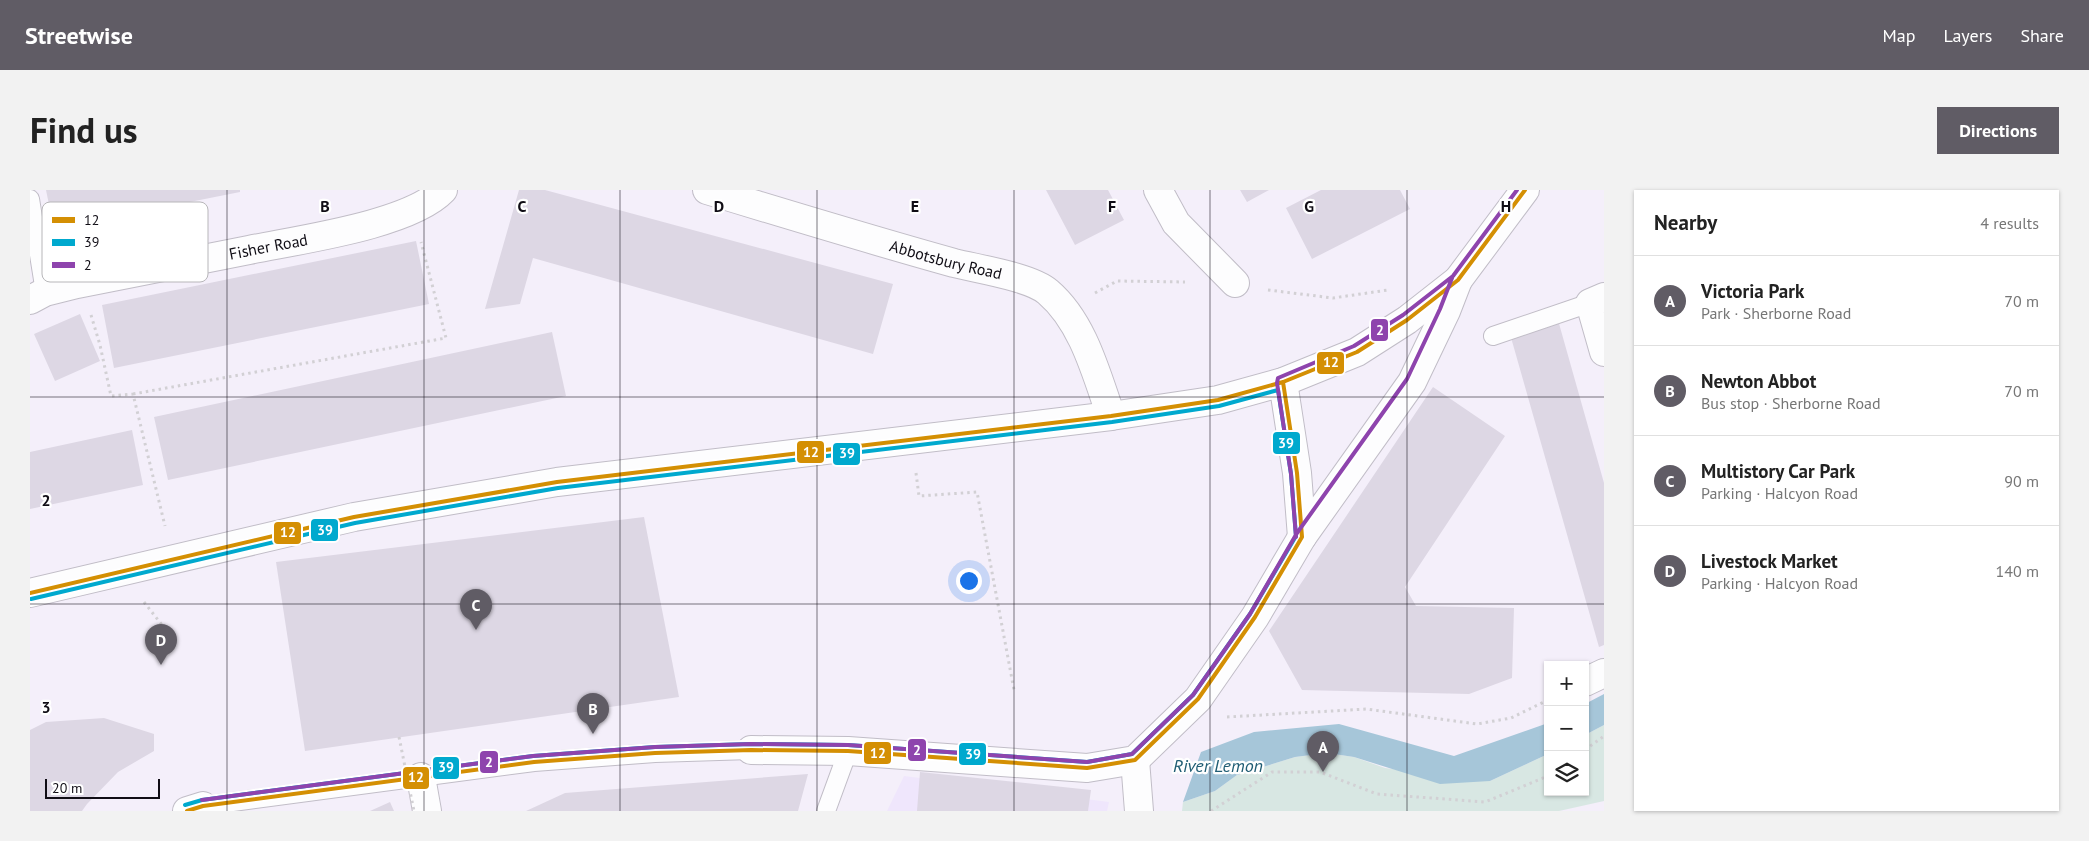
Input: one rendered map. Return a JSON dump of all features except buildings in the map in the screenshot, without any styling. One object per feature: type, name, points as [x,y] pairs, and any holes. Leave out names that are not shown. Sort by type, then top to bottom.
[{"type":"street","name":"Fisher Road","points":[[208,258],[363,227],[413,209],[438,195],[443,190]]},
{"type":"street","name":"Abbotsbury Road","points":[[707,190],[955,263],[1023,280],[1047,290],[1066,310],[1090,356],[1111,416]]},
{"type":"street","points":[[1158,190],[1176,223],[1235,283]]},
{"type":"street","points":[[751,750],[848,750],[1087,768],[1135,760],[1198,699],[1255,617],[1302,537],[1412,382],[1446,311],[1458,280],[1525,190]]},
{"type":"street","points":[[30,593],[354,517],[557,482],[1111,416],[1218,400],[1284,382],[1357,352],[1407,320],[1458,280]]},
{"type":"street","name":"Fisher Road","points":[[37,296],[87,282]]},
{"type":"street","points":[[1597,300],[1604,352]]},
{"type":"street","points":[[1284,382],[1297,473],[1302,537]]},
{"type":"street","points":[[1589,680],[1604,673]]},
{"type":"street","points":[[1135,760],[1139,811]]},
{"type":"street","points":[[421,777],[426,811]]},
{"type":"lane","points":[[30,199],[37,296]]},
{"type":"lane","points":[[1493,336],[1597,300]]},
{"type":"lane","points":[[195,808],[534,762],[655,753],[751,750]]},
{"type":"lane","points":[[826,811],[848,750]]},
{"type":"path","points":[[77,284],[88,306],[100,345],[111,396],[133,394],[446,338],[413,209]]},
{"type":"path","points":[[1066,310],[1117,281],[1235,283],[1273,291],[1333,298],[1384,290],[1403,290],[1432,300]]},
{"type":"path","points":[[133,394],[166,530]]},
{"type":"path","points":[[911,439],[920,496],[977,492],[1014,690]]},
{"type":"path","points":[[120,571],[162,625]]},
{"type":"path","points":[[1174,724],[1219,718],[1366,709],[1477,724],[1511,718],[1544,702]]},
{"type":"path","points":[[1589,747],[1604,736]]},
{"type":"path","points":[[399,737],[414,811]]},
{"type":"path","points":[[1211,811],[1272,772],[1320,772],[1376,794],[1485,802],[1544,778]]},
{"type":"shaded area","points":[[1604,725],[1604,801],[1559,811],[1182,811],[1183,802],[1215,791],[1237,775],[1295,757],[1327,753],[1354,757],[1385,768],[1490,781],[1544,756],[1544,796],[1589,796],[1589,733]]},
{"type":"shaded area","points":[[904,776],[1109,802],[1107,811],[887,811]]},
{"type":"water","points":[[1604,694],[1604,725],[1589,733],[1589,706],[1589,702]]},
{"type":"water","name":"River Lemon","points":[[1339,724],[1454,756],[1544,724],[1544,756],[1490,781],[1440,784],[1354,757],[1327,753],[1295,757],[1237,775],[1215,791],[1183,802],[1201,752],[1254,732]]},
{"type":"transit line","name":"2","points":[[1296,537],[1291,474],[1277,383],[1278,378],[1354,346],[1403,315],[1453,276],[1517,190]]},
{"type":"transit line","name":"12","points":[[30,593],[354,517],[557,482],[1111,416],[1218,400],[1283,382],[1357,352],[1407,320],[1458,280],[1525,190]]},
{"type":"transit line","name":"2","points":[[202,800],[533,756],[655,747],[751,744],[848,745],[1087,762],[1132,754],[1193,695],[1250,614],[1297,533],[1407,379],[1440,309],[1452,278]]},
{"type":"transit line","name":"12","points":[[187,811],[203,806],[534,762],[655,753],[751,750],[848,751],[1087,768],[1135,760],[1198,699],[1255,617],[1302,537],[1297,473],[1283,382]]},
{"type":"transit line","name":"39","points":[[31,599],[355,523],[558,488],[1112,422],[1219,406],[1278,390],[1291,474],[1296,536],[1250,614],[1193,695],[1132,754],[1087,762],[848,745],[751,744],[655,747],[533,756],[202,800],[185,805]]},
{"type":"place","name":"Multistory Car Park","points":[[476,630]]},
{"type":"place","name":"Livestock Market","points":[[161,665]]},
{"type":"place","name":"Newton Abbot","points":[[593,734]]},
{"type":"place","name":"Victoria Park","points":[[1323,772]]}]
